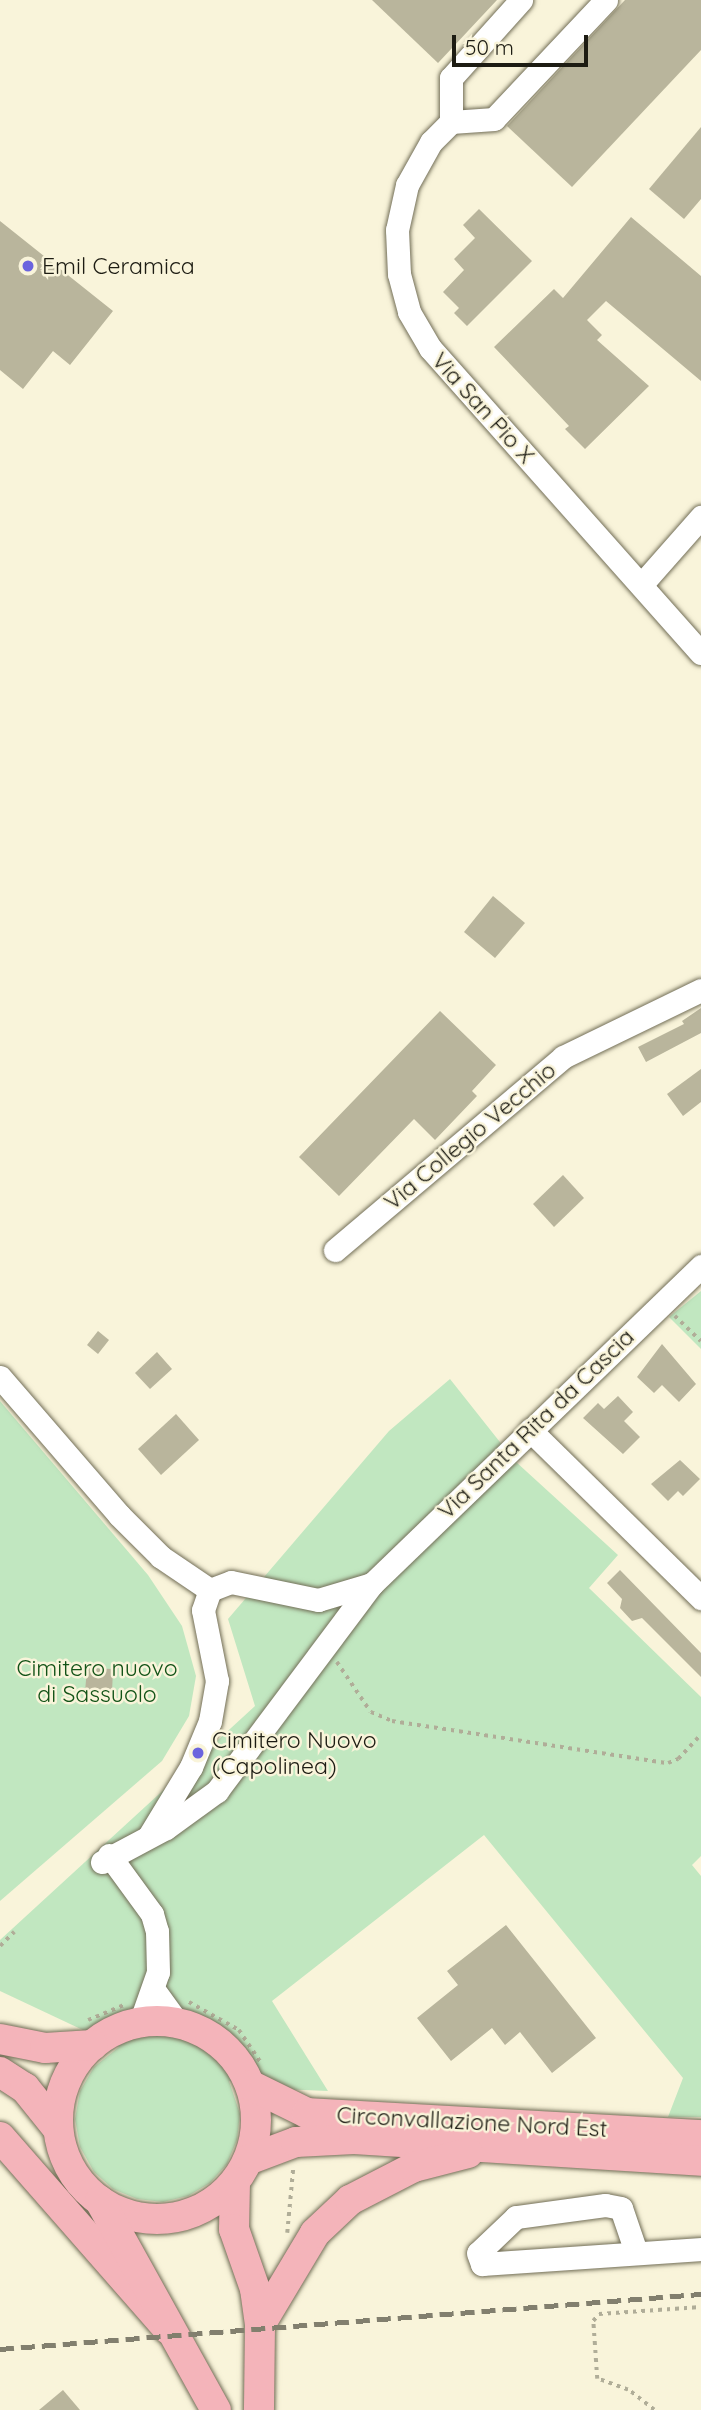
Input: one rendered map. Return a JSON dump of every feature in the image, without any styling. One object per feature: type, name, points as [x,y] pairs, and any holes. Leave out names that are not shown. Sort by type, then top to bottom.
[{"type":"main road","points":[[0,2039],[45,2048],[86,2034],[136,2011],[178,2023],[221,2045],[250,2085],[256,2127],[242,2171],[234,2229],[255,2289],[260,2325],[259,2410]]},
{"type":"main road","points":[[58,2129],[65,2082],[86,2034]]},
{"type":"main road","points":[[0,2072],[25,2088],[58,2129],[76,2177],[100,2201],[168,2329],[216,2410]]},
{"type":"main road","name":"Circonvallazione Nord Est","points":[[250,2085],[307,2113],[701,2135]]},
{"type":"main road","points":[[0,2137],[168,2329]]},
{"type":"main road","name":"Circonvallazione Nord Est","points":[[242,2171],[314,2139],[464,2144],[473,2149]]},
{"type":"main road","name":"Circonvallazione Nord Est","points":[[260,2325],[309,2241],[350,2200],[403,2172],[473,2149],[701,2161]]},
{"type":"main road","points":[[100,2201],[134,2217],[172,2218],[207,2206],[242,2171]]},
{"type":"street","points":[[521,0],[451,78],[451,122],[494,120],[606,0]]},
{"type":"street","name":"Via San Pio X","points":[[451,122],[431,142],[407,185],[397,230],[399,274],[410,312],[430,348],[701,653]]},
{"type":"street","points":[[641,585],[701,517]]},
{"type":"street","name":"Via Collegio Vecchio","points":[[335,1250],[563,1057],[611,1031],[701,990]]},
{"type":"street","name":"Via Santa Rita da Cascia","points":[[136,2011],[154,1990],[158,1950],[152,1914],[106,1858],[149,1836],[208,1800],[372,1584],[701,1266]]},
{"type":"street","points":[[0,1377],[119,1515],[162,1557],[210,1590],[203,1610],[216,1661],[216,1698],[205,1737],[149,1836]]},
{"type":"street","points":[[530,1430],[701,1598]]},
{"type":"street","name":"Via Santa Rita da Cascia","points":[[210,1590],[231,1582],[318,1600],[372,1584]]},
{"type":"street","points":[[183,1780],[208,1800]]},
{"type":"street","points":[[154,1990],[178,2023]]},
{"type":"street","points":[[0,2154],[43,2200],[57,2201]]},
{"type":"street","points":[[636,2252],[621,2207],[606,2205],[528,2212],[516,2217],[478,2253],[482,2264],[701,2249]]},
{"type":"path","points":[[662,1303],[701,1341]]},
{"type":"path","points":[[332,1655],[371,1712],[391,1721],[668,1763],[678,1759],[701,1734]]},
{"type":"path","points":[[0,1946],[14,1932]]},
{"type":"path","points":[[86,2034],[136,2011]]},
{"type":"path","points":[[654,2410],[628,2390],[597,2379],[593,2321],[599,2314],[701,2307]]},
{"type":"green space","points":[[701,1291],[701,1349],[669,1317]]},
{"type":"green space","points":[[450,1379],[515,1461],[618,1555],[589,1588],[701,1697],[701,1856],[692,1865],[701,1876],[701,2117],[668,2117],[683,2078],[484,1835],[272,2001],[328,2091],[253,2088],[229,2081],[240,2114],[237,2140],[227,2164],[210,2183],[188,2196],[163,2202],[137,2199],[113,2189],[94,2172],[80,2147],[75,2119],[80,2091],[94,2067],[119,2047],[0,1991],[0,1940],[255,1706],[228,1619],[389,1431]]},
{"type":"green space","name":"Cimitero nuovo di Sassuolo","points":[[0,1401],[148,1575],[182,1626],[196,1676],[189,1716],[162,1761],[0,1901]]},
{"type":"building","points":[[372,0],[497,0],[438,63]]},
{"type":"building","points":[[625,0],[701,0],[701,50],[572,187],[507,126]]},
{"type":"building","points":[[701,127],[701,199],[684,219],[649,189]]},
{"type":"building","points":[[479,209],[532,261],[467,326],[454,313],[459,308],[443,292],[464,270],[454,259],[475,238],[463,225]]},
{"type":"building","points":[[631,217],[701,276],[701,381],[606,301],[587,320],[602,335],[597,340],[649,386],[585,449],[565,429],[569,426],[494,347],[554,289],[563,298]]},
{"type":"building","name":"Emil Ceramica","points":[[0,221],[113,311],[70,365],[53,351],[23,389],[0,370]]},
{"type":"building","points":[[493,896],[525,923],[495,958],[464,932]]},
{"type":"building","points":[[701,1008],[701,1033],[646,1062],[638,1047],[684,1024],[682,1021]]},
{"type":"building","points":[[440,1011],[496,1065],[472,1091],[477,1096],[435,1140],[414,1119],[339,1196],[299,1157]]},
{"type":"building","points":[[701,1069],[701,1102],[683,1116],[667,1094]]},
{"type":"building","points":[[563,1175],[584,1198],[554,1227],[533,1204]]},
{"type":"building","points":[[98,1331],[109,1340],[98,1354],[87,1345]]},
{"type":"building","points":[[662,1344],[696,1384],[679,1402],[662,1385],[654,1393],[637,1377]]},
{"type":"building","points":[[157,1352],[172,1369],[150,1389],[135,1373]]},
{"type":"building","points":[[618,1396],[633,1412],[624,1421],[640,1437],[623,1454],[583,1418],[598,1403],[604,1409]]},
{"type":"building","points":[[176,1414],[199,1440],[161,1475],[138,1449]]},
{"type":"building","points":[[680,1460],[700,1479],[683,1496],[678,1491],[668,1501],[651,1484]]},
{"type":"building","points":[[620,1570],[701,1653],[701,1677],[642,1618],[632,1621],[620,1608],[622,1599],[607,1583]]},
{"type":"building","points":[[87,1668],[113,1669],[112,1693],[85,1692]]},
{"type":"building","points":[[506,1925],[596,2038],[552,2073],[520,2032],[505,2045],[492,2028],[451,2061],[417,2018],[458,1985],[447,1971]]},
{"type":"building","points":[[63,2390],[80,2410],[39,2410]]},
{"type":"railway","points":[[0,2349],[701,2294]]},
{"type":"place","name":"Emil Ceramica","points":[[28,266]]},
{"type":"place","name":"Cimitero Nuovo (Capolinea)","points":[[198,1753]]}]
